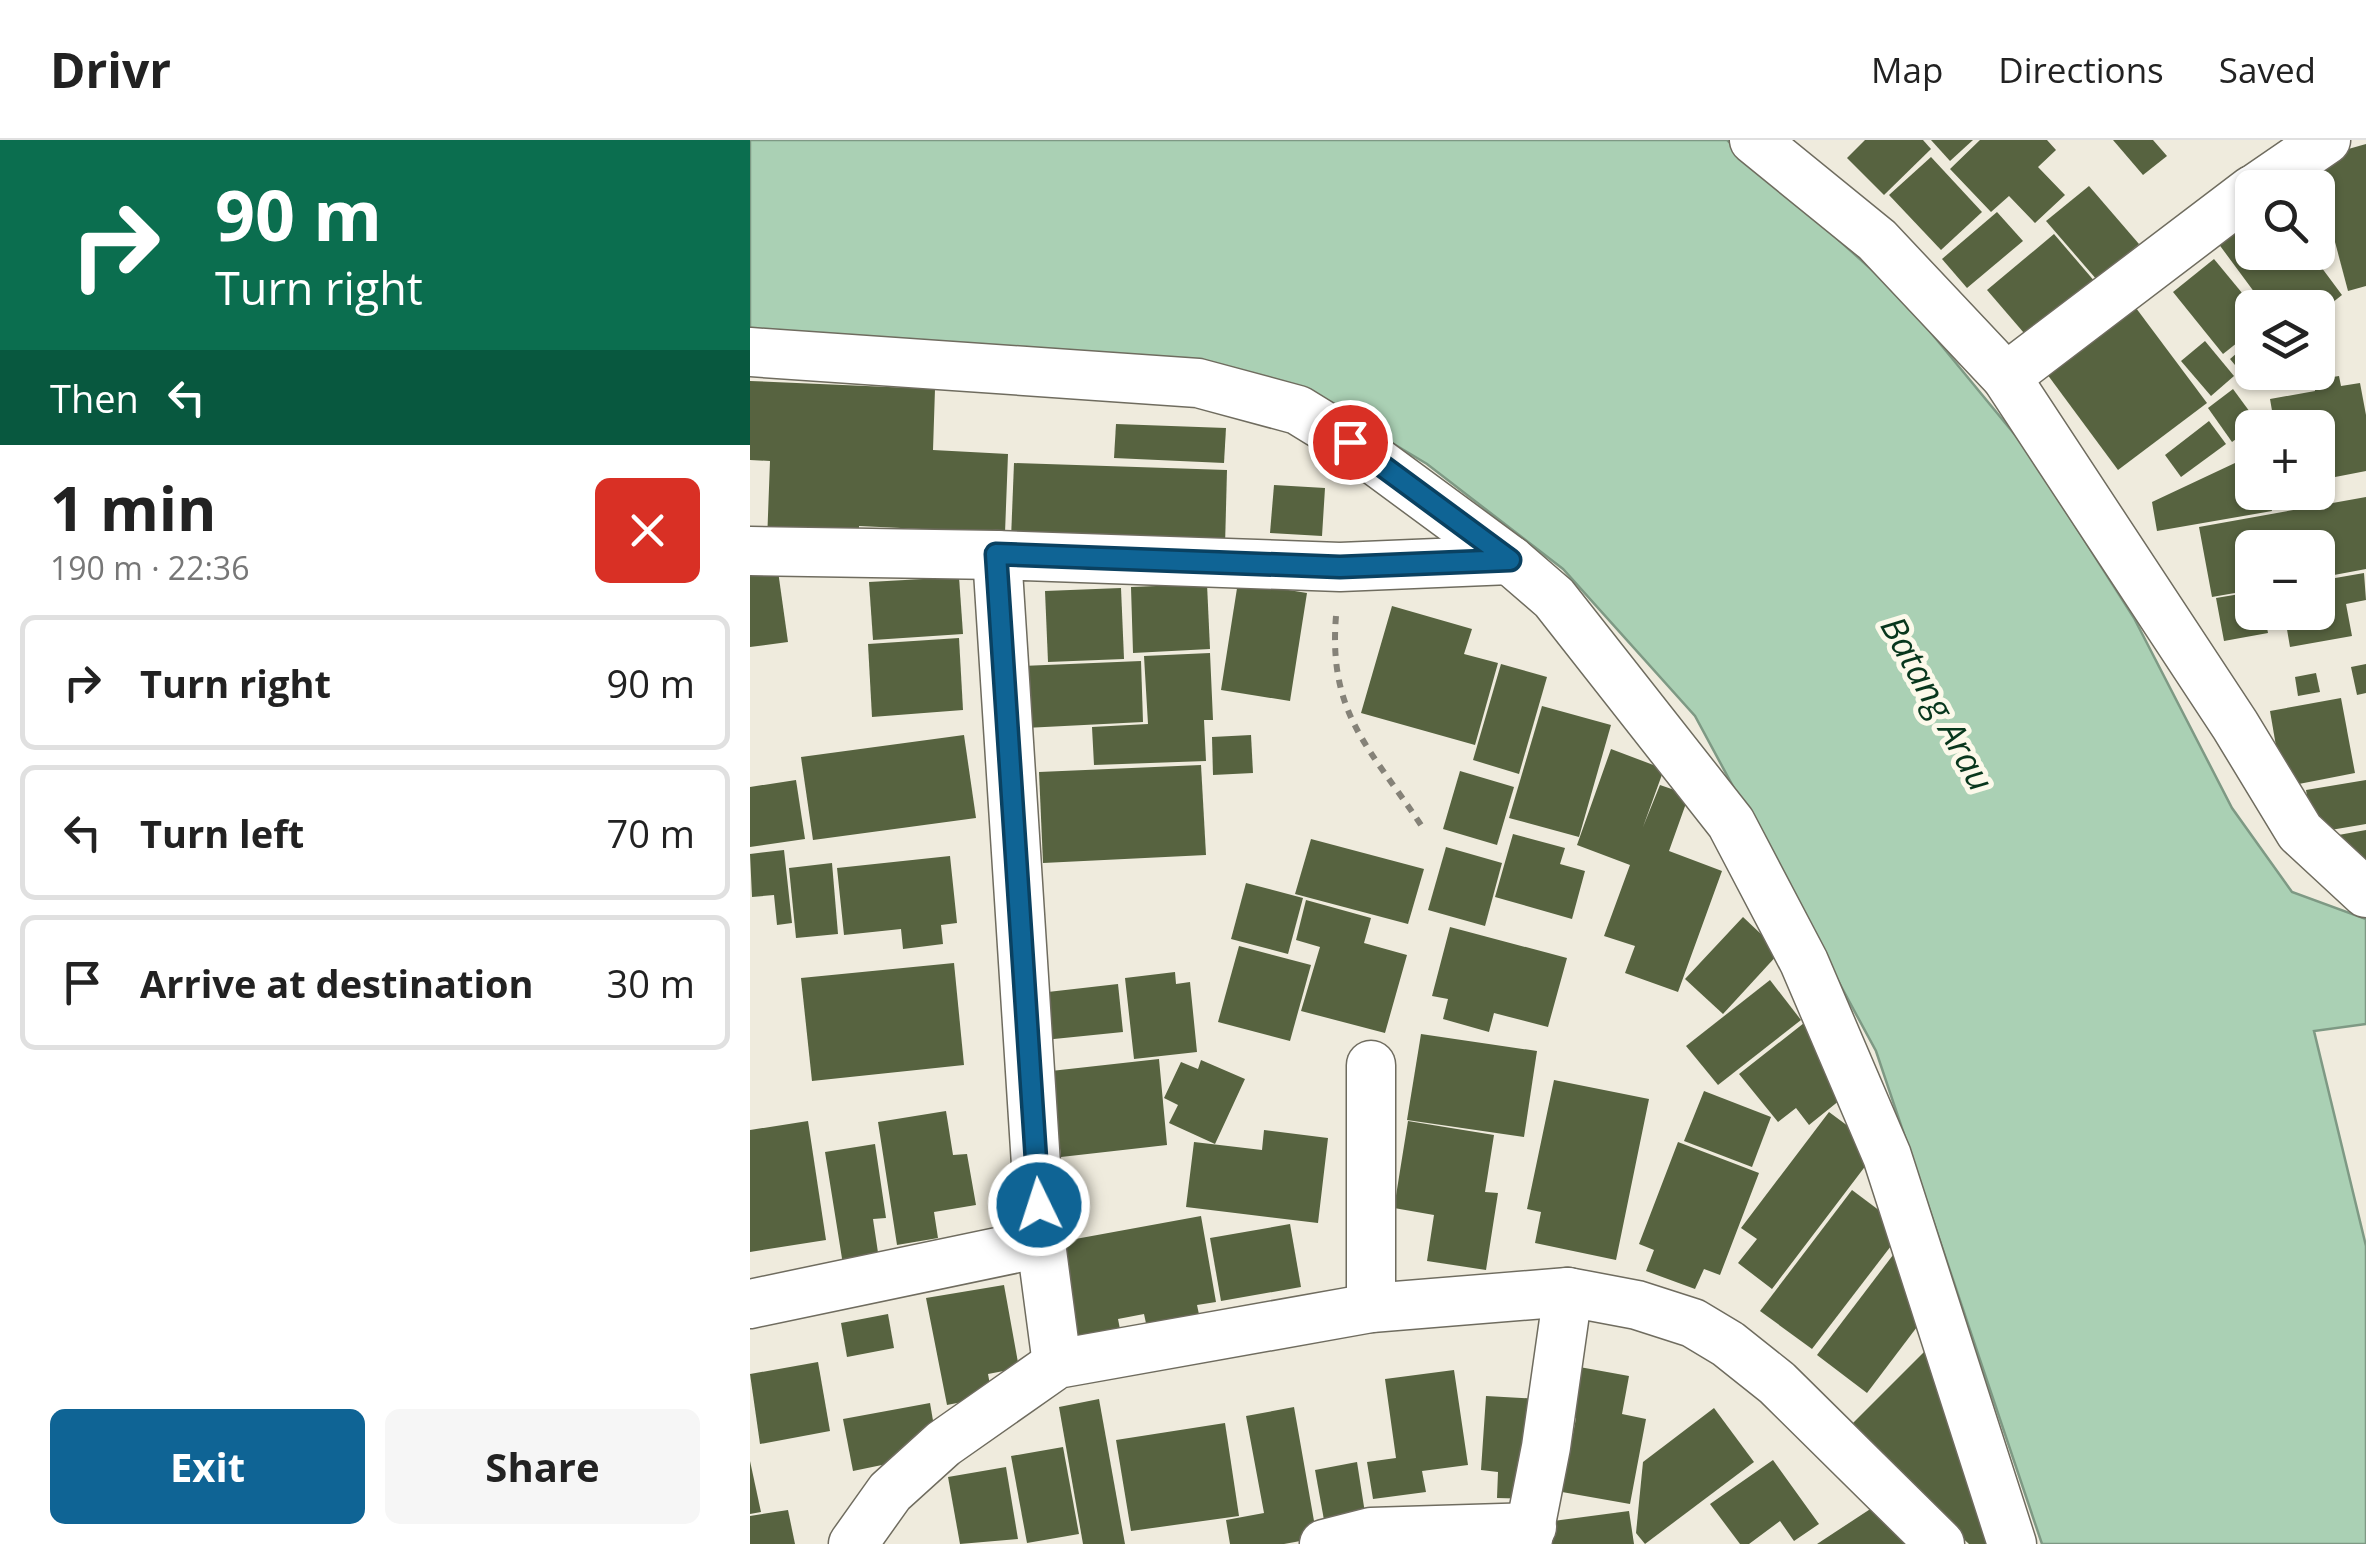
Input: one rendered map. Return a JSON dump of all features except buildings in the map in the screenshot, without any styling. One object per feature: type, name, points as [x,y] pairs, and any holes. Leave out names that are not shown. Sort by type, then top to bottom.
[{"type":"street","points":[[1754,140],[1877,240],[2006,376],[2235,725],[2300,832],[2366,892]]},
{"type":"street","points":[[2282,170],[2326,140]]},
{"type":"street","points":[[2006,376],[2235,203]]},
{"type":"street","points":[[750,352],[1198,384],[1298,410],[1350,442],[1510,560],[1554,598],[1731,823],[1804,962],[1887,1156],[2012,1544]]},
{"type":"street","points":[[750,551],[996,554],[1340,567],[1510,560]]},
{"type":"street","points":[[996,554],[1041,1243],[1057,1364]]},
{"type":"street","points":[[1371,1065],[1372,1308]]},
{"type":"street","points":[[750,1304],[1041,1243]]},
{"type":"street","points":[[1324,1544],[1372,1532],[1529,1535],[1568,1292]]},
{"type":"street","points":[[853,1544],[890,1492],[942,1444],[1057,1364],[1372,1308],[1568,1292],[1638,1304],[1693,1323],[1728,1344],[1777,1383],[1940,1544]]},
{"type":"path","points":[[1340,567],[1332,657],[1338,689],[1348,716],[1421,825]]},
{"type":"water","name":"Batang Arau","points":[[750,140],[1727,140],[1900,295],[2025,447],[2134,618],[2232,808],[2292,892],[2366,919],[2366,1024],[2314,1031],[2366,1246],[2366,1544],[2042,1544],[1876,1051],[1695,716],[1563,569],[1427,464],[1317,398],[750,335]]},
{"type":"route","points":[[1039,1205],[996,554],[1340,567],[1510,560],[1350,442]]}]
